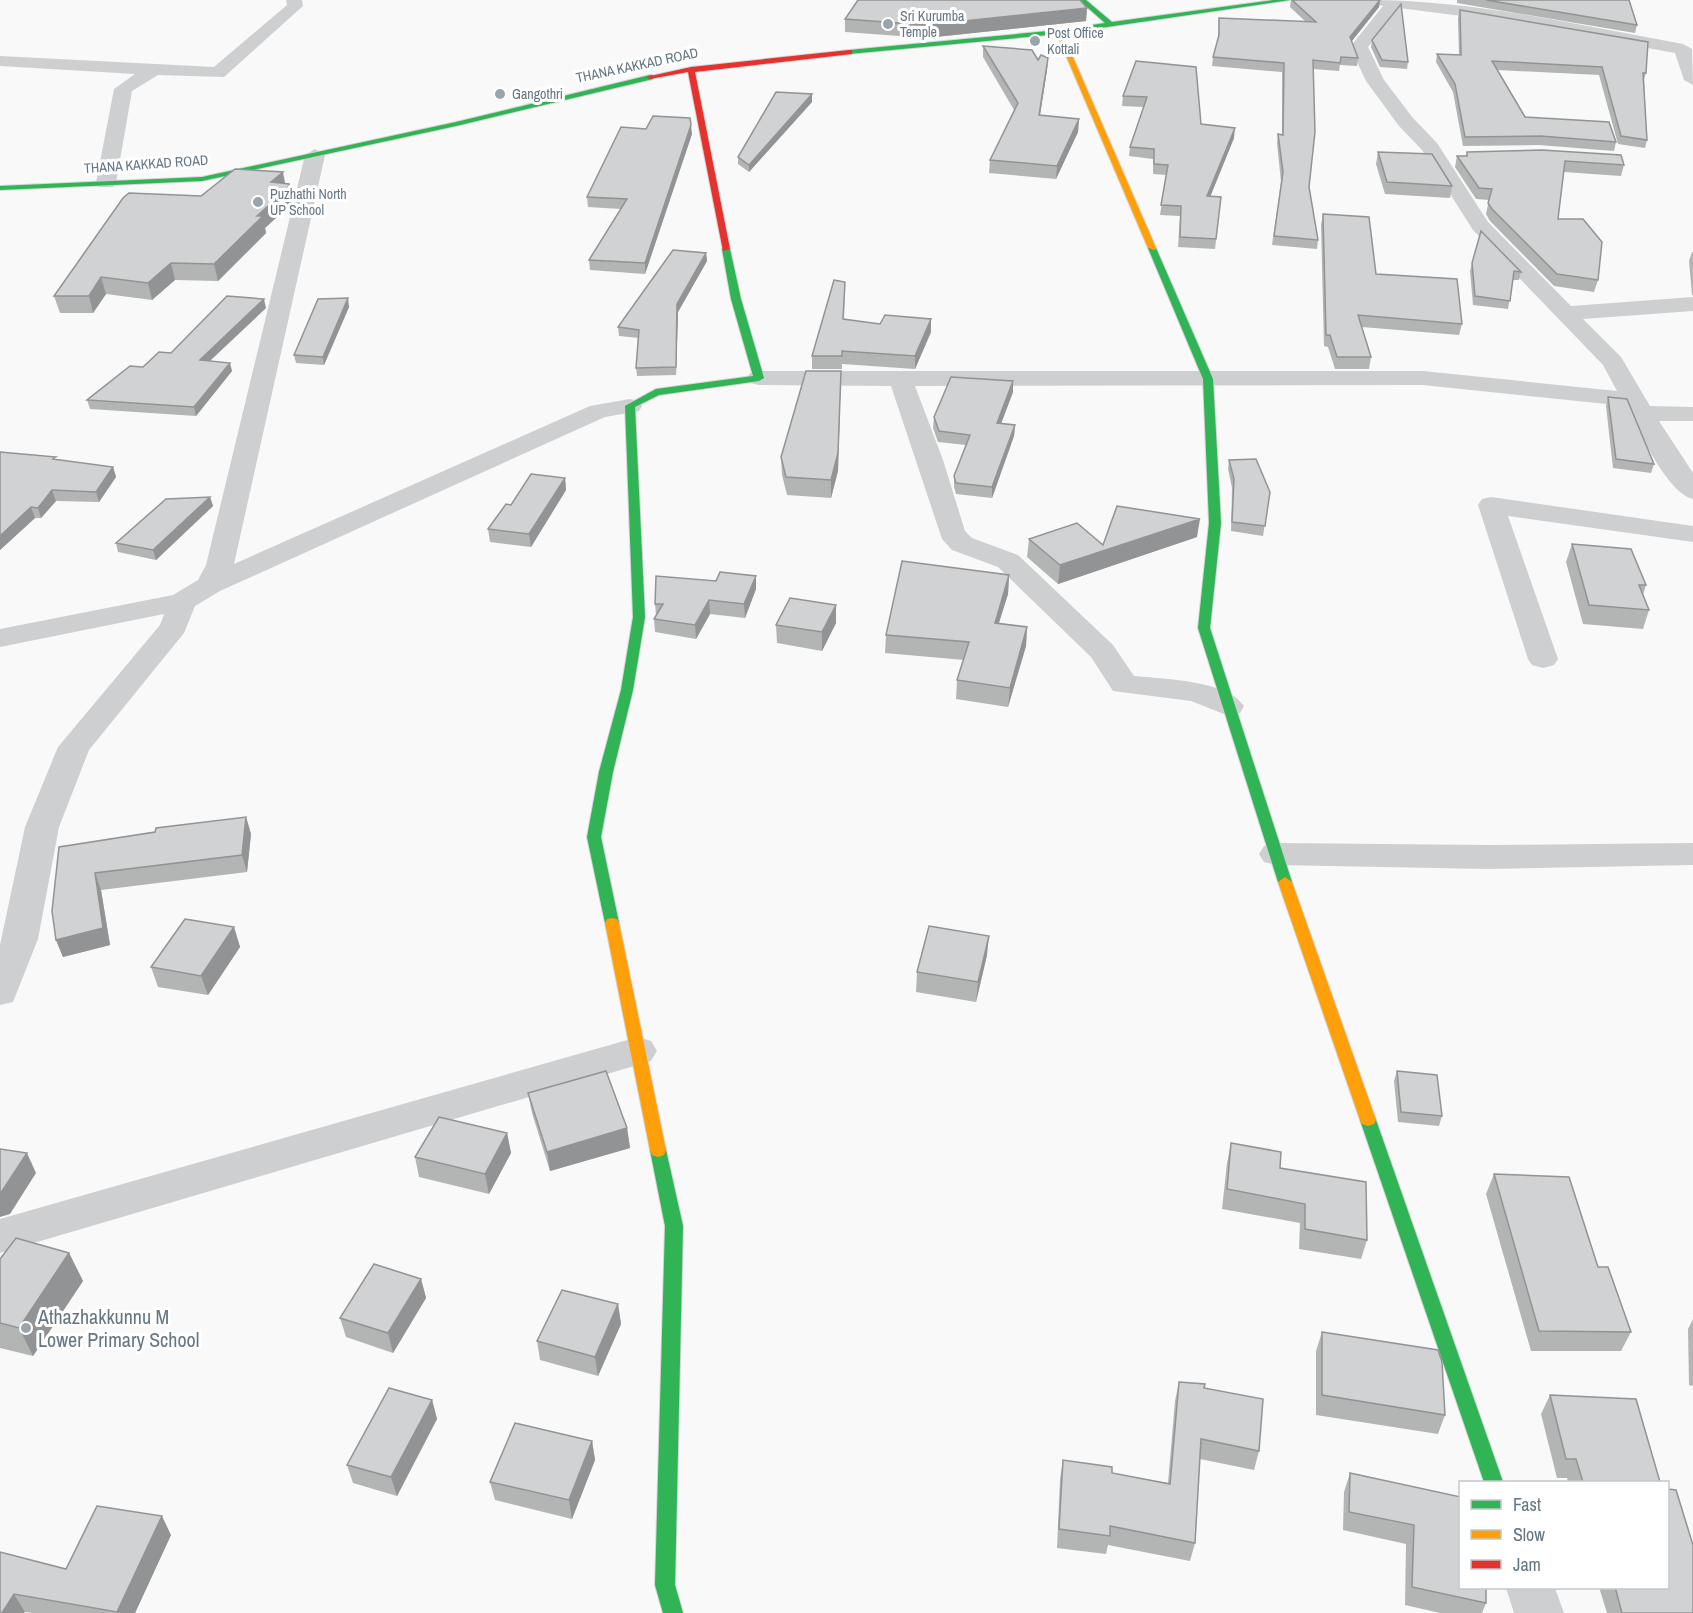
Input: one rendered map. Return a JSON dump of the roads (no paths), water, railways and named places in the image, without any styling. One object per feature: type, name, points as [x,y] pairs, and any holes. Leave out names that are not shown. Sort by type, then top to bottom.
[{"type":"street","points":[[0,61],[218,73],[295,6],[294,0]]},
{"type":"street","points":[[1082,0],[1111,25]]},
{"type":"street","name":"THANA KAKKAD ROAD","points":[[0,188],[202,179],[691,69],[1059,32],[1287,0]]},
{"type":"street","points":[[1693,80],[1688,50],[1493,15],[1386,1],[1359,46],[1375,81],[1406,122],[1435,154],[1480,226],[1613,362],[1669,460],[1693,491]]},
{"type":"street","points":[[1059,32],[1208,379],[1215,523],[1204,628],[1276,854],[1494,1481]]},
{"type":"street","points":[[106,183],[123,89],[154,69]]},
{"type":"street","points":[[691,69],[736,299],[759,378]]},
{"type":"street","points":[[1435,154],[1458,154]]},
{"type":"street","points":[[210,585],[219,565],[315,155]]},
{"type":"street","points":[[1565,313],[1693,304]]},
{"type":"street","points":[[0,638],[182,602],[210,585],[599,411],[630,406],[656,392],[759,378],[1423,378],[1693,414]]},
{"type":"street","points":[[900,379],[930,460],[952,534],[962,544],[1008,561],[1102,651],[1124,684],[1197,692],[1229,706]]},
{"type":"street","points":[[630,406],[639,617],[627,690],[606,771],[594,837],[674,1226],[665,1585],[673,1613]]},
{"type":"street","points":[[1543,659],[1491,505],[1693,534]]},
{"type":"street","points":[[0,992],[20,939],[42,827],[74,747],[174,627],[182,602]]},
{"type":"street","points":[[1276,854],[1488,857],[1693,854]]},
{"type":"street","points":[[0,1236],[638,1051]]},
{"type":"street","points":[[1532,1589],[1539,1613]]},
{"type":"place","name":"Sri Kurumba Temple","points":[[888,24]]},
{"type":"place","name":"Post Office Kottali","points":[[1035,41]]},
{"type":"place","name":"Gangothri","points":[[500,94]]},
{"type":"place","name":"Puzhathi North UP School","points":[[258,202]]},
{"type":"place","name":"Athazhakkunnu M Lower Primary School","points":[[26,1328]]}]
